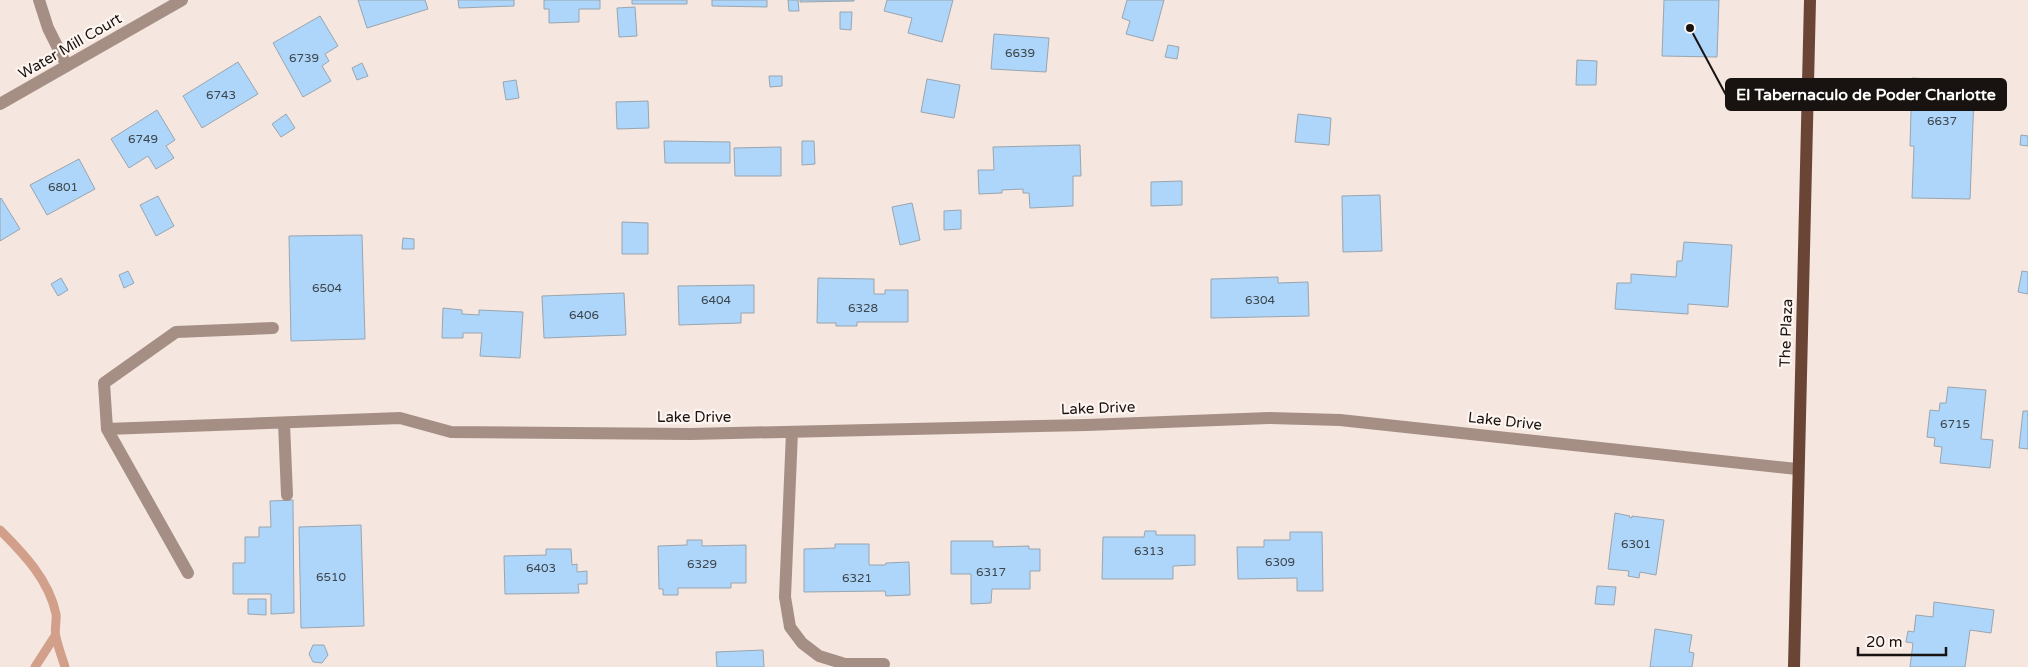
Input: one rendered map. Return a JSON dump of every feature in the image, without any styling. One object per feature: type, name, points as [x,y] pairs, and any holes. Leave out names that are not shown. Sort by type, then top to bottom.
[{"type":"main road","name":"The Plaza","points":[[1794,667],[1797,469],[1805,244],[1810,0]]},
{"type":"street","points":[[38,0],[48,28],[67,66]]},
{"type":"street","name":"Water Mill Court","points":[[0,104],[182,0]]},
{"type":"street","points":[[188,573],[107,429],[104,383],[176,332],[273,328]]},
{"type":"street","name":"Lake Drive","points":[[107,429],[400,418],[452,432],[691,434],[1087,426],[1278,418],[1340,420],[1797,469]]},
{"type":"street","points":[[284,422],[287,495]]},
{"type":"street","points":[[792,432],[785,597],[790,627],[802,643],[819,656],[846,664],[884,664]]},
{"type":"building","points":[[358,0],[425,0],[428,9],[367,28]]},
{"type":"building","points":[[458,0],[514,0],[514,6],[459,8]]},
{"type":"building","points":[[544,0],[600,0],[600,9],[579,9],[579,22],[549,23],[549,9],[544,9]]},
{"type":"building","points":[[632,0],[687,0],[687,4],[632,4]]},
{"type":"building","points":[[712,0],[767,0],[767,7],[712,6]]},
{"type":"building","points":[[788,0],[798,0],[799,11],[789,11]]},
{"type":"building","points":[[800,0],[854,0],[854,1],[800,2]]},
{"type":"building","points":[[887,0],[953,0],[942,42],[908,33],[912,18],[884,11]]},
{"type":"building","points":[[1127,0],[1164,0],[1153,41],[1126,34],[1130,21],[1122,18]]},
{"type":"building","points":[[1664,0],[1719,0],[1717,57],[1662,56]]},
{"type":"building","points":[[635,7],[637,36],[619,37],[617,8]]},
{"type":"building","points":[[840,12],[852,12],[851,30],[840,29]]},
{"type":"building","points":[[320,16],[338,46],[325,54],[329,61],[322,66],[331,81],[303,97],[273,43]]},
{"type":"building","points":[[994,34],[1049,38],[1046,72],[991,69]]},
{"type":"building","points":[[1168,45],[1179,47],[1177,59],[1165,57]]},
{"type":"building","points":[[1577,60],[1597,61],[1596,85],[1576,85]]},
{"type":"building","points":[[238,62],[258,94],[202,128],[183,96]]},
{"type":"building","points":[[362,63],[368,76],[357,80],[352,68]]},
{"type":"building","points":[[769,76],[782,76],[782,86],[770,87]]},
{"type":"building","points":[[1912,78],[1955,80],[1954,96],[1974,97],[1970,199],[1912,198],[1914,146],[1910,146]]},
{"type":"building","points":[[927,79],[960,85],[954,118],[921,112]]},
{"type":"building","points":[[516,80],[519,98],[506,100],[503,82]]},
{"type":"building","points":[[648,101],[649,128],[617,129],[616,102]]},
{"type":"building","points":[[157,110],[175,140],[166,146],[174,158],[156,169],[148,156],[129,168],[111,139]]},
{"type":"building","points":[[286,114],[295,128],[281,137],[272,124]]},
{"type":"building","points":[[1298,114],[1331,118],[1329,145],[1295,142]]},
{"type":"building","points":[[2021,135],[2028,136],[2028,146],[2020,145]]},
{"type":"building","points":[[664,141],[730,142],[730,163],[665,163]]},
{"type":"building","points":[[802,141],[814,141],[815,164],[802,165]]},
{"type":"building","points":[[1080,145],[1081,176],[1073,176],[1073,206],[1030,208],[1029,193],[1023,193],[1023,189],[1002,190],[1002,193],[979,194],[978,170],[994,170],[993,147]]},
{"type":"building","points":[[781,147],[781,176],[735,176],[734,148]]},
{"type":"building","points":[[79,159],[95,189],[47,215],[30,185]]},
{"type":"building","points":[[1182,181],[1182,205],[1151,206],[1151,182]]},
{"type":"building","points":[[1380,195],[1382,251],[1343,252],[1342,196]]},
{"type":"building","points":[[158,196],[174,226],[156,236],[140,205]]},
{"type":"building","points":[[0,199],[20,229],[0,241]]},
{"type":"building","points":[[912,203],[920,240],[900,245],[892,207]]},
{"type":"building","points":[[961,210],[961,229],[944,230],[944,211]]},
{"type":"building","points":[[622,222],[648,223],[648,254],[622,254]]},
{"type":"building","points":[[362,235],[365,339],[291,341],[289,236]]},
{"type":"building","points":[[403,238],[414,239],[414,249],[402,249]]},
{"type":"building","points":[[1684,242],[1732,245],[1728,307],[1688,304],[1688,314],[1615,309],[1617,283],[1631,283],[1631,274],[1676,277],[1677,261],[1682,261]]},
{"type":"building","points":[[128,271],[134,283],[124,288],[119,275]]},
{"type":"building","points":[[2022,271],[2028,272],[2028,294],[2018,292]]},
{"type":"building","points":[[1278,277],[1278,283],[1308,282],[1309,316],[1211,318],[1211,279]]},
{"type":"building","points":[[61,278],[68,290],[58,296],[51,284]]},
{"type":"building","points":[[818,278],[874,279],[874,294],[885,294],[885,290],[908,290],[908,322],[857,322],[857,326],[836,326],[836,323],[817,323]]},
{"type":"building","points":[[754,285],[754,313],[741,313],[741,323],[679,325],[678,286]]},
{"type":"building","points":[[624,293],[626,335],[544,338],[542,296]]},
{"type":"building","points":[[443,308],[462,310],[462,314],[479,315],[479,310],[523,312],[520,358],[480,356],[482,333],[463,333],[463,338],[442,338]]},
{"type":"building","points":[[1948,387],[1986,390],[1981,439],[1993,440],[1990,468],[1940,463],[1942,447],[1934,446],[1935,438],[1927,437],[1930,410],[1939,411],[1940,403],[1946,403]]},
{"type":"building","points":[[2023,411],[2028,411],[2028,449],[2019,448]]},
{"type":"building","points":[[293,500],[294,613],[271,614],[271,594],[233,594],[233,563],[245,563],[245,537],[259,537],[259,527],[271,527],[270,501]]},
{"type":"building","points":[[1615,513],[1632,518],[1632,516],[1664,520],[1656,575],[1640,572],[1639,578],[1628,576],[1629,571],[1608,569]]},
{"type":"building","points":[[361,525],[364,626],[301,628],[299,527]]},
{"type":"building","points":[[1145,531],[1156,531],[1156,535],[1195,535],[1195,565],[1173,566],[1173,579],[1102,579],[1103,537],[1144,537]]},
{"type":"building","points":[[1290,532],[1322,532],[1323,591],[1297,591],[1297,578],[1238,579],[1237,547],[1264,547],[1264,540],[1290,540]]},
{"type":"building","points":[[687,540],[702,540],[702,546],[746,545],[746,583],[731,583],[731,588],[678,588],[678,595],[663,595],[663,589],[659,589],[658,546],[687,545]]},
{"type":"building","points":[[951,541],[993,541],[993,547],[1029,546],[1029,549],[1040,549],[1040,571],[1030,571],[1030,589],[992,589],[991,603],[971,604],[971,574],[951,574]]},
{"type":"building","points":[[835,544],[869,544],[869,565],[909,562],[910,595],[886,596],[885,591],[804,592],[804,549],[835,548]]},
{"type":"building","points":[[546,549],[571,549],[572,565],[577,564],[577,572],[587,571],[587,584],[578,584],[579,593],[505,594],[504,556],[546,555]]},
{"type":"building","points":[[1597,586],[1616,587],[1614,605],[1595,604]]},
{"type":"building","points":[[248,599],[266,599],[266,615],[248,614]]},
{"type":"building","points":[[1934,602],[1994,610],[1991,633],[1970,630],[1965,667],[1910,667],[1913,643],[1906,642],[1908,631],[1914,632],[1916,615],[1933,617]]},
{"type":"building","points":[[1655,629],[1692,635],[1689,652],[1694,653],[1692,667],[1650,667]]},
{"type":"building","points":[[313,645],[324,645],[328,655],[322,663],[313,662],[309,654]]},
{"type":"building","points":[[763,650],[764,667],[717,667],[716,652]]},
{"type":"waterway","points":[[0,530],[18,548],[42,579],[48,590],[56,614],[55,634],[65,667]]},
{"type":"waterway","points":[[35,667],[55,636]]},
{"type":"place","name":"El Tabernaculo de Poder Charlotte","points":[[1690,28]]}]
